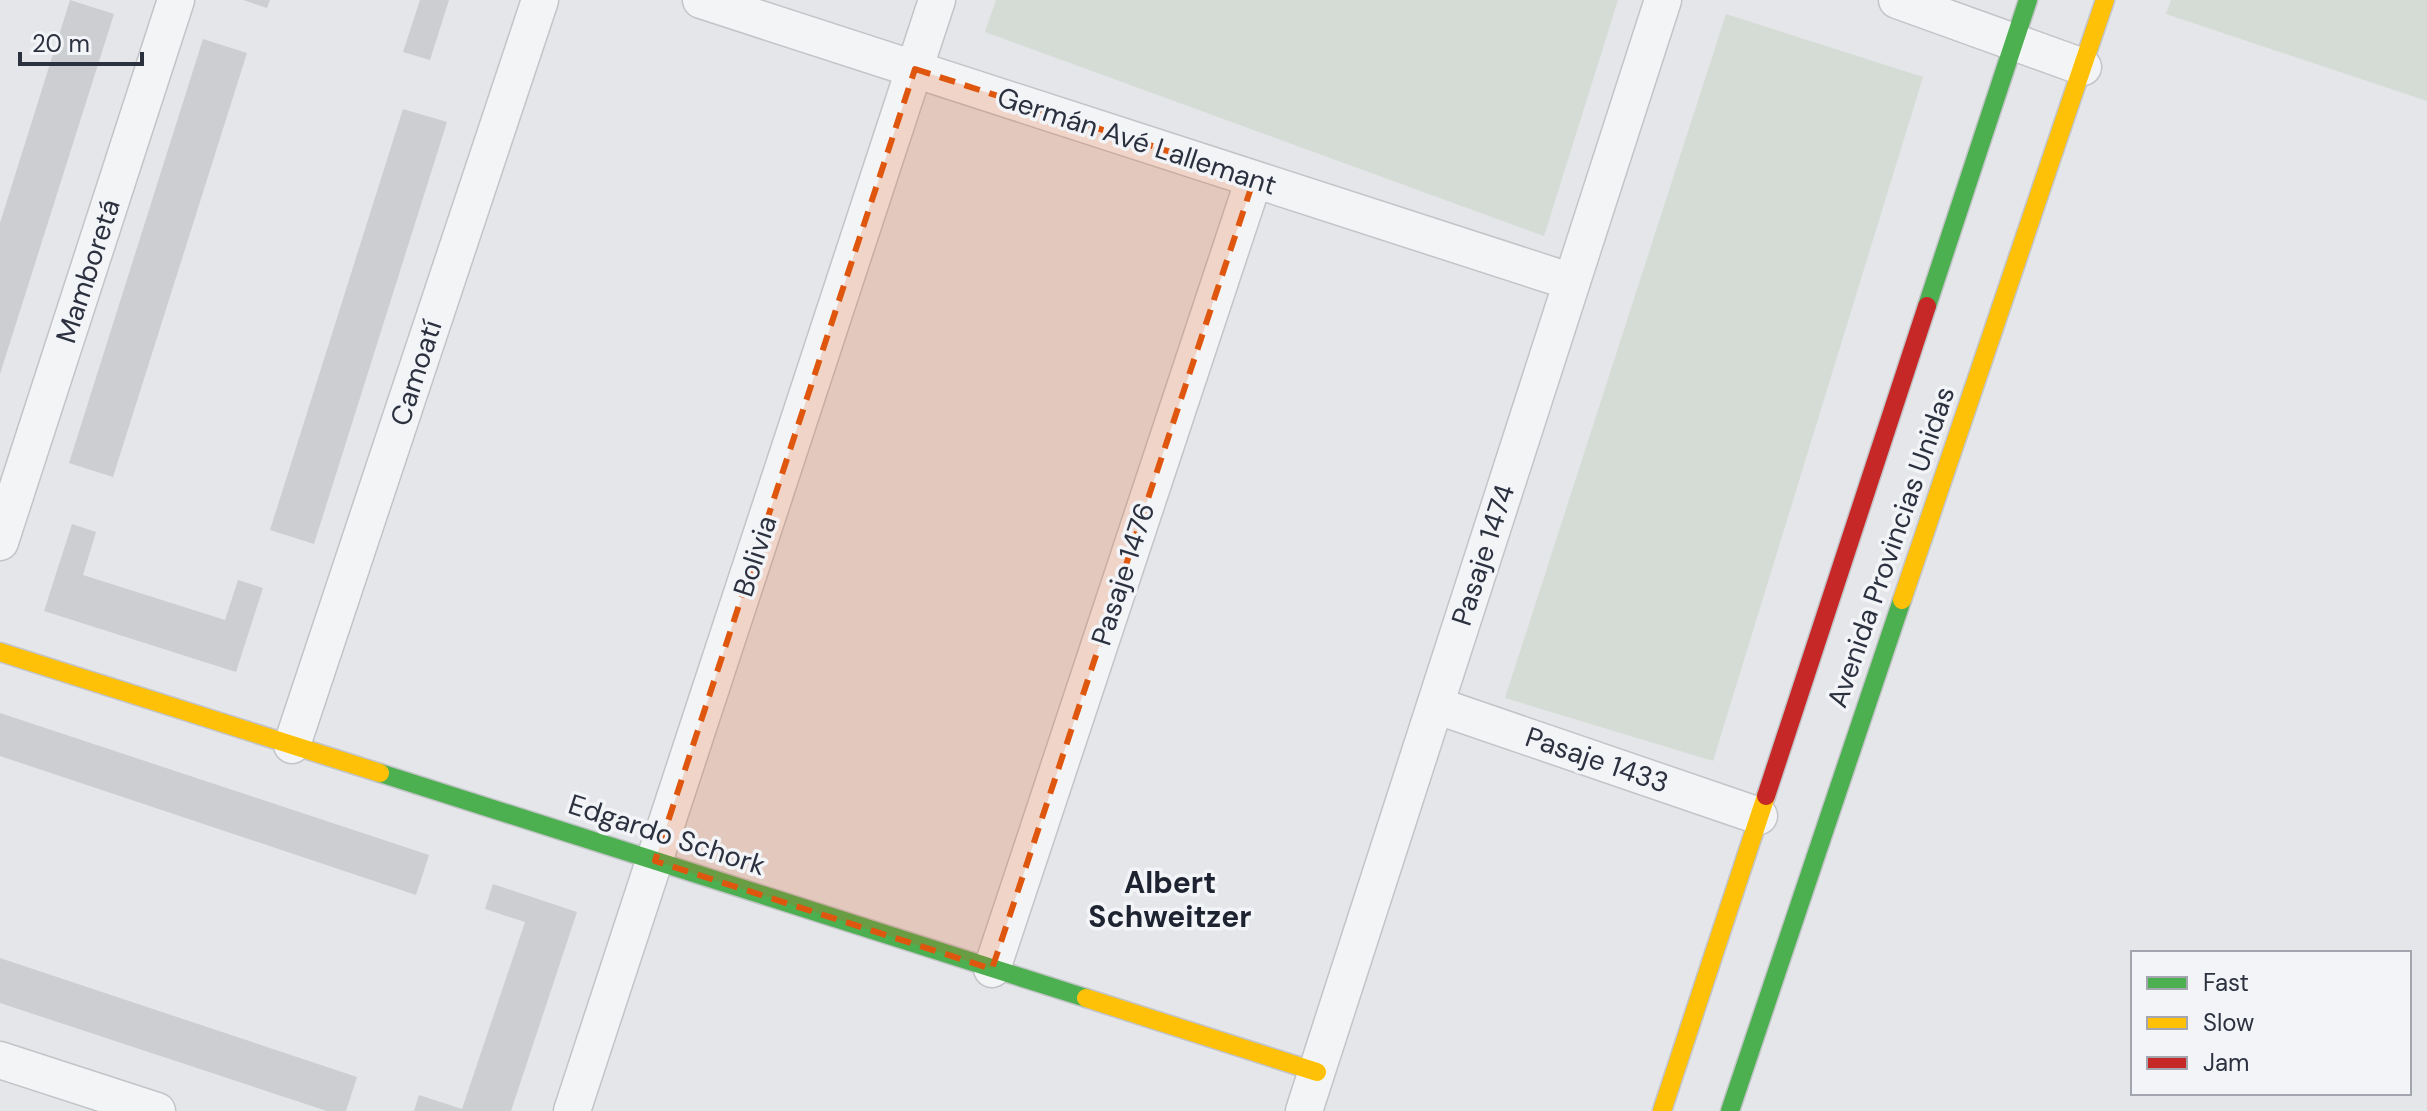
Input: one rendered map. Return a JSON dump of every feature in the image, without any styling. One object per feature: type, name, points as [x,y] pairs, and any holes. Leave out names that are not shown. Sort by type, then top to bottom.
[{"type":"main road","name":"Avenida Provincias Unidas","points":[[1662,1111],[2028,0]]},
{"type":"main road","name":"Avenida Provincias Unidas","points":[[1730,1111],[2105,0]]},
{"type":"main road","name":"Edgardo Schork","points":[[0,652],[1317,1072]]},
{"type":"street","name":"Mamboretá","points":[[0,542],[176,0]]},
{"type":"street","name":"Camoatí","points":[[292,745],[540,0]]},
{"type":"street","name":"Germán Avé Lallemant","points":[[701,0],[1572,282]]},
{"type":"street","name":"Bolivia","points":[[572,1111],[937,0]]},
{"type":"street","name":"Pasaje 1474","points":[[1304,1111],[1663,0]]},
{"type":"street","points":[[1897,0],[2083,67]]},
{"type":"street","name":"Pasaje 1476","points":[[992,969],[1254,179]]},
{"type":"street","name":"Pasaje 1433","points":[[1435,705],[1759,816]]},
{"type":"street","points":[[0,1060],[157,1111]]},
{"type":"highlighted area","points":[[915,69],[1254,179],[992,969],[655,861]]},
{"type":"shaded area","points":[[996,0],[1618,0],[1544,236],[985,32]]},
{"type":"shaded area","points":[[2171,0],[2427,0],[2427,101],[2166,14]]},
{"type":"shaded area","points":[[1726,14],[1923,77],[1713,761],[1505,698]]},
{"type":"building","points":[[70,0],[114,14],[0,374],[0,223]]},
{"type":"building","points":[[243,0],[270,0],[267,8]]},
{"type":"building","points":[[420,0],[449,0],[430,60],[403,52]]},
{"type":"building","points":[[203,39],[247,53],[113,477],[69,463]]},
{"type":"building","points":[[403,109],[447,122],[314,544],[270,530]]},
{"type":"building","points":[[72,524],[96,532],[83,575],[225,620],[238,580],[263,588],[236,672],[44,611]]},
{"type":"building","points":[[0,713],[429,855],[416,895],[0,756]]},
{"type":"building","points":[[493,884],[577,912],[511,1111],[414,1111],[419,1095],[462,1109],[525,922],[485,909]]},
{"type":"building","points":[[0,958],[357,1077],[346,1111],[327,1111],[0,1003]]},
{"type":"traffic: fast","points":[[1927,306],[2028,0]]},
{"type":"traffic: fast","points":[[1730,1111],[1902,600]]},
{"type":"traffic: fast","points":[[380,773],[1086,998]]},
{"type":"traffic: slow","points":[[1902,600],[2105,0]]},
{"type":"traffic: slow","points":[[0,652],[380,773]]},
{"type":"traffic: slow","points":[[1662,1111],[1766,796]]},
{"type":"traffic: slow","points":[[1086,998],[1317,1072]]},
{"type":"traffic: jam","points":[[1766,796],[1927,306]]},
{"type":"district","name":"Albert Schweitzer","points":[[1170,899]]}]
